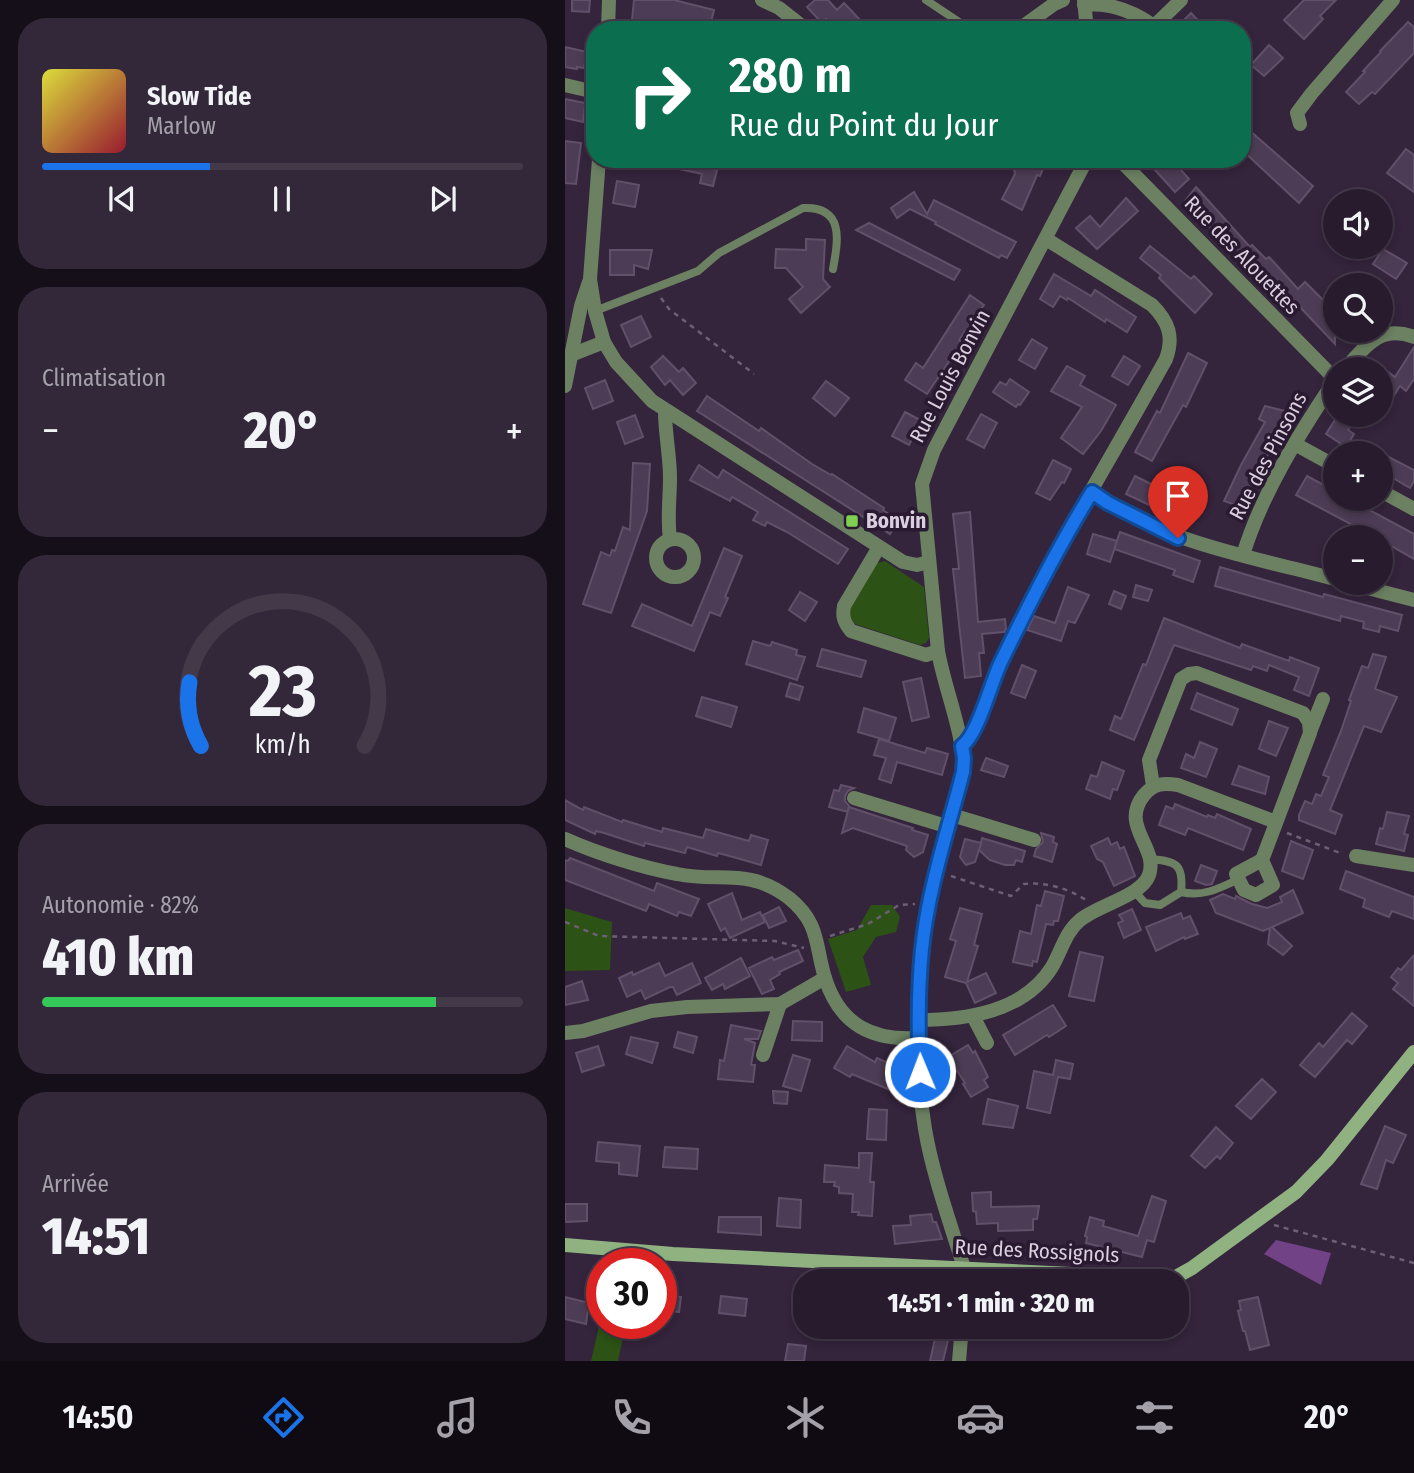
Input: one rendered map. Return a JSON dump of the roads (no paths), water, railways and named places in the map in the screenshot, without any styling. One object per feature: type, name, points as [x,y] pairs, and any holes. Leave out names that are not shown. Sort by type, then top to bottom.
[{"type":"street","points":[[608,21],[609,0]]},
{"type":"street","points":[[762,0],[779,8],[796,21]]},
{"type":"street","points":[[1030,21],[1063,0]]},
{"type":"street","points":[[1159,21],[1181,0]]},
{"type":"street","points":[[1300,124],[1298,113],[1312,93],[1393,0]]},
{"type":"street","points":[[1086,21],[1084,2],[1101,3],[1144,21]]},
{"type":"street","points":[[565,85],[586,90]]},
{"type":"street","points":[[598,168],[590,279],[604,342],[616,362],[638,388],[665,411],[903,562],[917,565],[929,562]]},
{"type":"street","name":"Rue Louis Bonvin","points":[[962,746],[942,677],[938,652],[922,484],[925,469],[1082,168]]},
{"type":"street","name":"Rue des Alouettes","points":[[1128,168],[1323,367]]},
{"type":"street","points":[[963,1269],[925,1131],[918,1020],[922,949],[930,903],[963,772],[962,746],[970,740],[1001,663],[1075,520],[1166,359],[1171,345],[1170,331],[1163,316],[1152,305],[1046,240]]},
{"type":"street","points":[[565,386],[581,306],[590,279]]},
{"type":"street","points":[[1356,357],[1370,342],[1386,334],[1402,332],[1414,337]]},
{"type":"street","points":[[571,355],[604,342]]},
{"type":"street","name":"Rue des Pinsons","points":[[1243,555],[1251,528],[1295,444],[1323,398]]},
{"type":"street","points":[[665,411],[670,478],[667,519],[670,540]]},
{"type":"street","points":[[1295,444],[1323,459]]},
{"type":"street","points":[[1092,492],[1108,503],[1178,538],[1323,576]]},
{"type":"street","points":[[1393,498],[1414,509]]},
{"type":"street","points":[[879,547],[844,606],[844,623],[851,631],[926,655],[938,652]]},
{"type":"street","points":[[1393,595],[1414,600]]},
{"type":"street","points":[[1153,786],[1149,760],[1181,680],[1189,674],[1197,673],[1303,713],[1309,722],[1310,733]]},
{"type":"street","points":[[1262,860],[1273,885],[1256,895],[1245,890],[1236,874],[1262,860],[1323,699]]},
{"type":"street","points":[[918,1020],[949,1020],[973,1016],[1020,998],[1052,968],[1069,932],[1079,921],[1146,882],[1150,872],[1150,859],[1136,829],[1135,817],[1137,806],[1153,786],[1164,783],[1177,785],[1275,825]]},
{"type":"street","points":[[854,798],[1033,840]]},
{"type":"street","points":[[565,839],[678,875],[738,876],[770,886],[805,913],[819,946],[826,978],[846,1016],[860,1028],[881,1037],[919,1038]]},
{"type":"street","points":[[1356,856],[1414,865]]},
{"type":"street","points":[[565,1033],[663,1010],[780,1004],[826,978]]},
{"type":"street","points":[[763,1055],[780,1004]]},
{"type":"street","points":[[973,1016],[987,1043]]},
{"type":"street","name":"Rue des Rossignols","points":[[1189,1270],[1297,1192],[1414,1052]]},
{"type":"street","name":"Rue des Rossignols","points":[[565,1245],[891,1269]]},
{"type":"street","points":[[959,1361],[961,1339]]},
{"type":"lane","points":[[926,0],[958,21]]},
{"type":"lane","points":[[595,311],[698,271],[719,253],[803,208],[814,208],[834,221],[838,231],[833,269]]},
{"type":"lane","points":[[1150,859],[1170,860],[1178,866],[1182,877],[1181,892]]},
{"type":"lane","points":[[1134,891],[1145,903],[1160,905],[1181,892],[1195,895],[1210,893],[1239,879]]},
{"type":"place","name":"Bonvin","points":[[852,521]]}]
